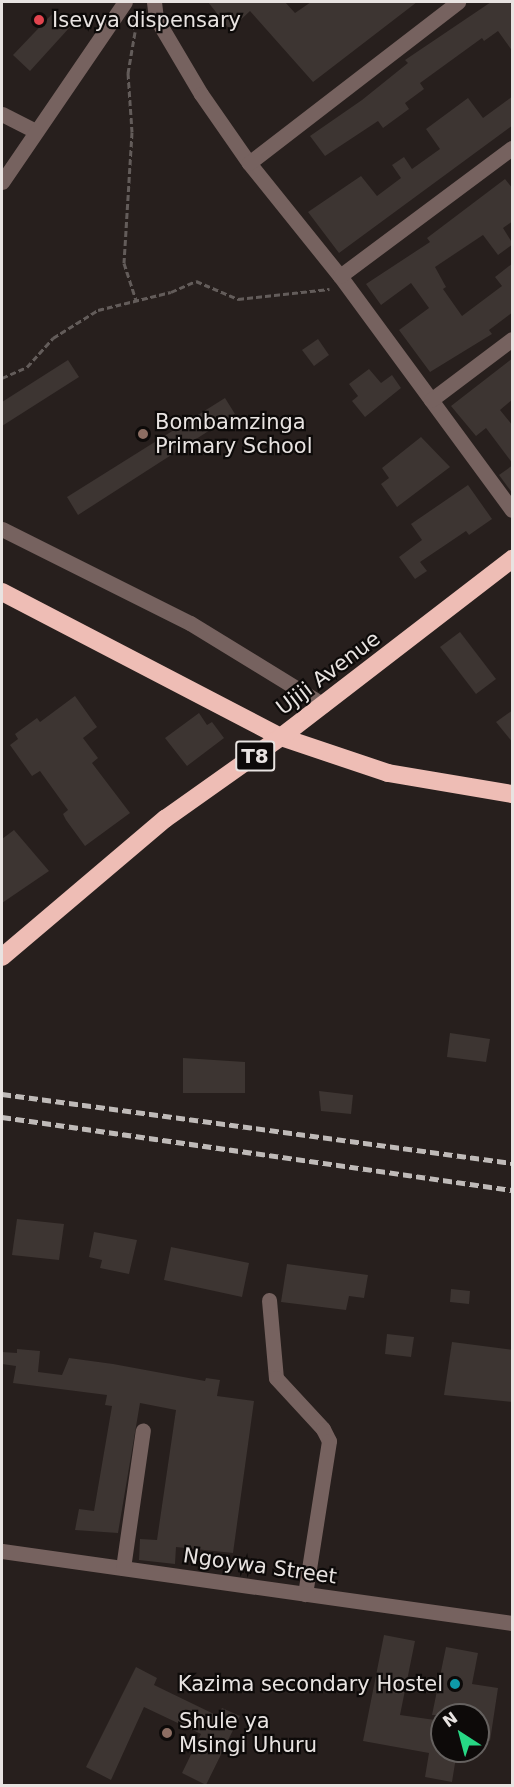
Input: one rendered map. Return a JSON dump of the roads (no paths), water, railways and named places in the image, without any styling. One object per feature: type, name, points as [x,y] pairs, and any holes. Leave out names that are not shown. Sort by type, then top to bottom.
[{"type":"highway","name":"Ujiji Avenue","points":[[5,948],[165,819],[324,705],[513,559]]},
{"type":"highway","points":[[2,592],[281,737],[388,773],[513,794]]},
{"type":"street","points":[[249,163],[458,2]]},
{"type":"street","points":[[156,3],[156,18],[201,94],[249,163],[344,281],[513,510]]},
{"type":"street","points":[[2,182],[36,131],[129,6]]},
{"type":"street","points":[[2,114],[36,131]]},
{"type":"street","points":[[344,281],[513,148]]},
{"type":"street","points":[[431,400],[513,339]]},
{"type":"street","points":[[2,529],[189,623],[324,705]]},
{"type":"street","points":[[269,1300],[276,1378],[323,1429],[329,1441],[305,1594]]},
{"type":"street","points":[[123,1568],[143,1430]]},
{"type":"street","name":"Ngoywa Street","points":[[2,1551],[513,1623]]},
{"type":"railway","points":[[2,1094],[512,1163]]},
{"type":"railway","points":[[2,1117],[512,1190]]},
{"type":"place","name":"Isevya dispensary","points":[[39,20]]},
{"type":"place","name":"Bombamzinga Primary School","points":[[143,434]]},
{"type":"place","name":"Kazima secondary Hostel","points":[[455,1684]]},
{"type":"place","name":"Shule ya Msingi Uhuru","points":[[167,1733]]}]
